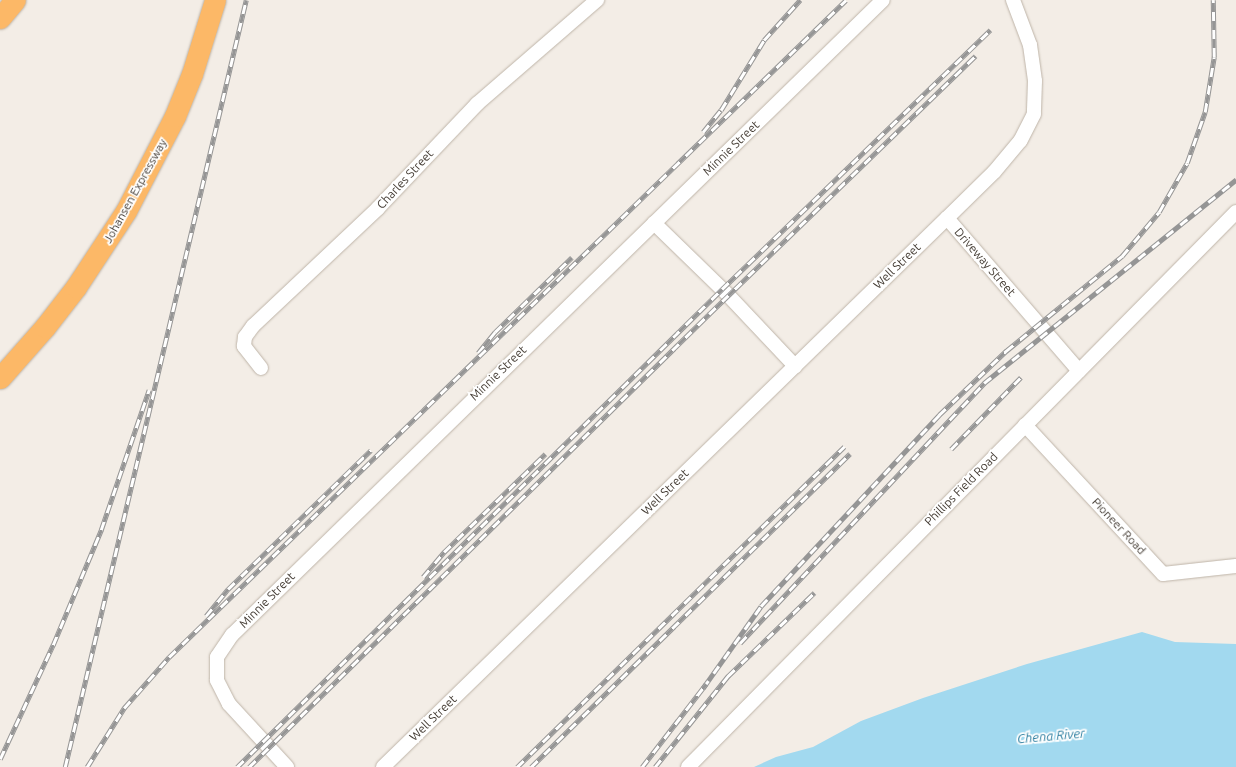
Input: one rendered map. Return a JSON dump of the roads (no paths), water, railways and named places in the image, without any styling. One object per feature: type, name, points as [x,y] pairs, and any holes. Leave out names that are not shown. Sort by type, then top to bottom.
[{"type":"highway","points":[[0,18],[15,0]]},
{"type":"highway","name":"Johansen Expressway","points":[[0,378],[45,327],[76,287],[126,211],[175,116],[192,74],[215,0]]},
{"type":"street","name":"Charles Street","points":[[261,368],[244,346],[245,337],[252,326],[378,208],[477,104],[597,0]]},
{"type":"street","name":"Minnie Street","points":[[287,767],[229,704],[217,680],[217,658],[232,635],[883,0]]},
{"type":"street","name":"Driveway Street","points":[[1013,0],[1030,46],[1035,81],[1034,114],[1020,141],[994,172],[947,218],[1079,371]]},
{"type":"street","name":"Phillips Field Road","points":[[688,767],[1235,214]]},
{"type":"street","name":"Well Street","points":[[383,767],[947,218]]},
{"type":"street","points":[[654,224],[728,296],[795,366]]},
{"type":"street","name":"Pioneer Road","points":[[1025,425],[1163,574],[1236,566]]},
{"type":"water","name":"Chena River","points":[[1142,632],[1175,642],[1236,644],[1236,767],[754,767],[776,757],[813,747],[861,721],[923,698],[1027,664]]},
{"type":"railway","points":[[65,767],[246,0]]},
{"type":"railway","points":[[703,132],[721,110],[764,40],[800,0]]},
{"type":"railway","points":[[87,767],[124,708],[169,657],[846,0]]},
{"type":"railway","points":[[703,688],[761,606],[939,415],[1006,351],[1122,256],[1159,212],[1187,163],[1205,112],[1214,57],[1213,0]]},
{"type":"railway","points":[[237,767],[722,289],[990,30]]},
{"type":"railway","points":[[249,767],[709,314],[975,56]]},
{"type":"railway","points":[[740,643],[984,383],[1236,180]]},
{"type":"railway","points":[[478,353],[495,332],[572,257]]},
{"type":"railway","points":[[951,449],[1021,377]]},
{"type":"railway","points":[[0,759],[53,645],[101,530],[149,390]]},
{"type":"railway","points":[[517,767],[844,447]]},
{"type":"railway","points":[[206,616],[228,589],[371,450]]},
{"type":"railway","points":[[423,577],[444,552],[545,454]]},
{"type":"railway","points":[[531,767],[850,454]]},
{"type":"railway","points":[[655,767],[728,676],[814,593]]},
{"type":"railway","points":[[642,767],[706,684]]}]
